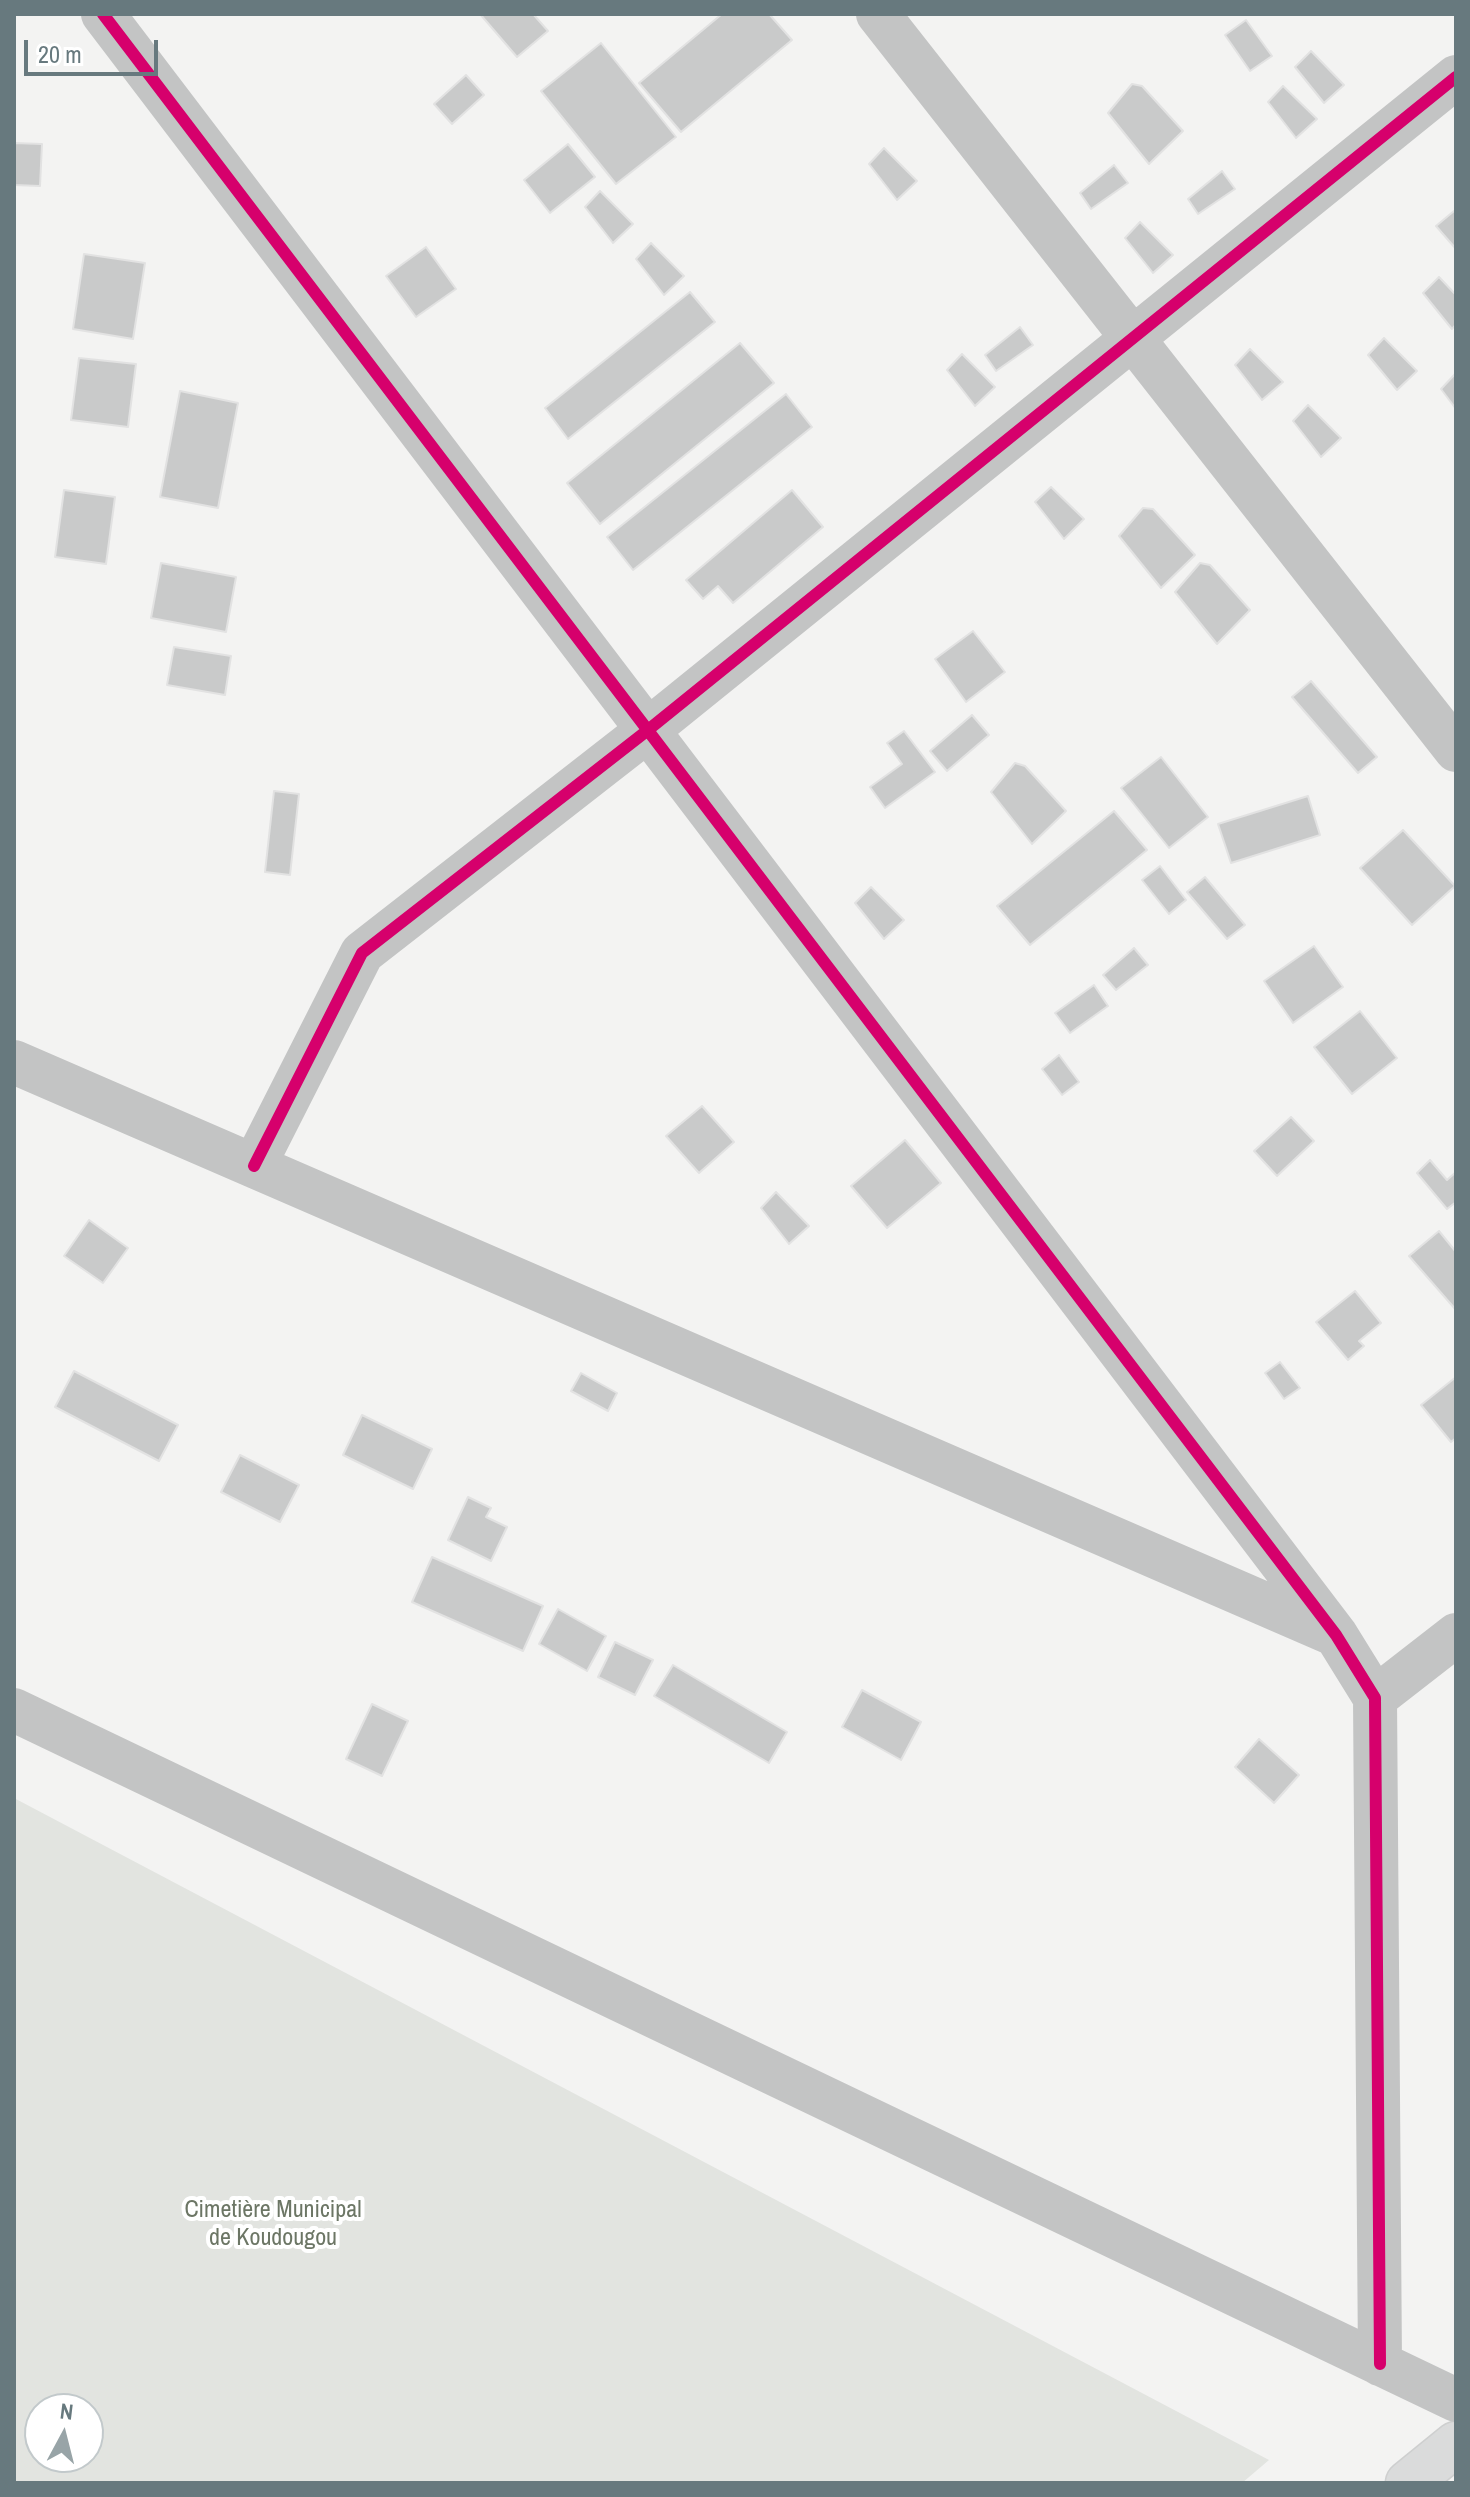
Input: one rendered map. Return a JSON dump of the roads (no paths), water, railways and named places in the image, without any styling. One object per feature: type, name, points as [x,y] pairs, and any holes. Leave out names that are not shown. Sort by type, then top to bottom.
[{"type":"main road","points":[[1408,2483],[1456,2444]]},
{"type":"street","points":[[103,14],[1336,1635],[1375,1698],[1380,2364]]},
{"type":"street","points":[[878,14],[1456,750]]},
{"type":"street","points":[[254,1166],[362,953],[648,730],[1456,77]]},
{"type":"street","points":[[14,1062],[1336,1635]]},
{"type":"street","points":[[1375,1698],[1456,1635]]},
{"type":"street","points":[[14,1710],[1456,2400]]},
{"type":"park label","name":"Cimetière Municipal de Koudougou","points":[[273,2225]]}]
